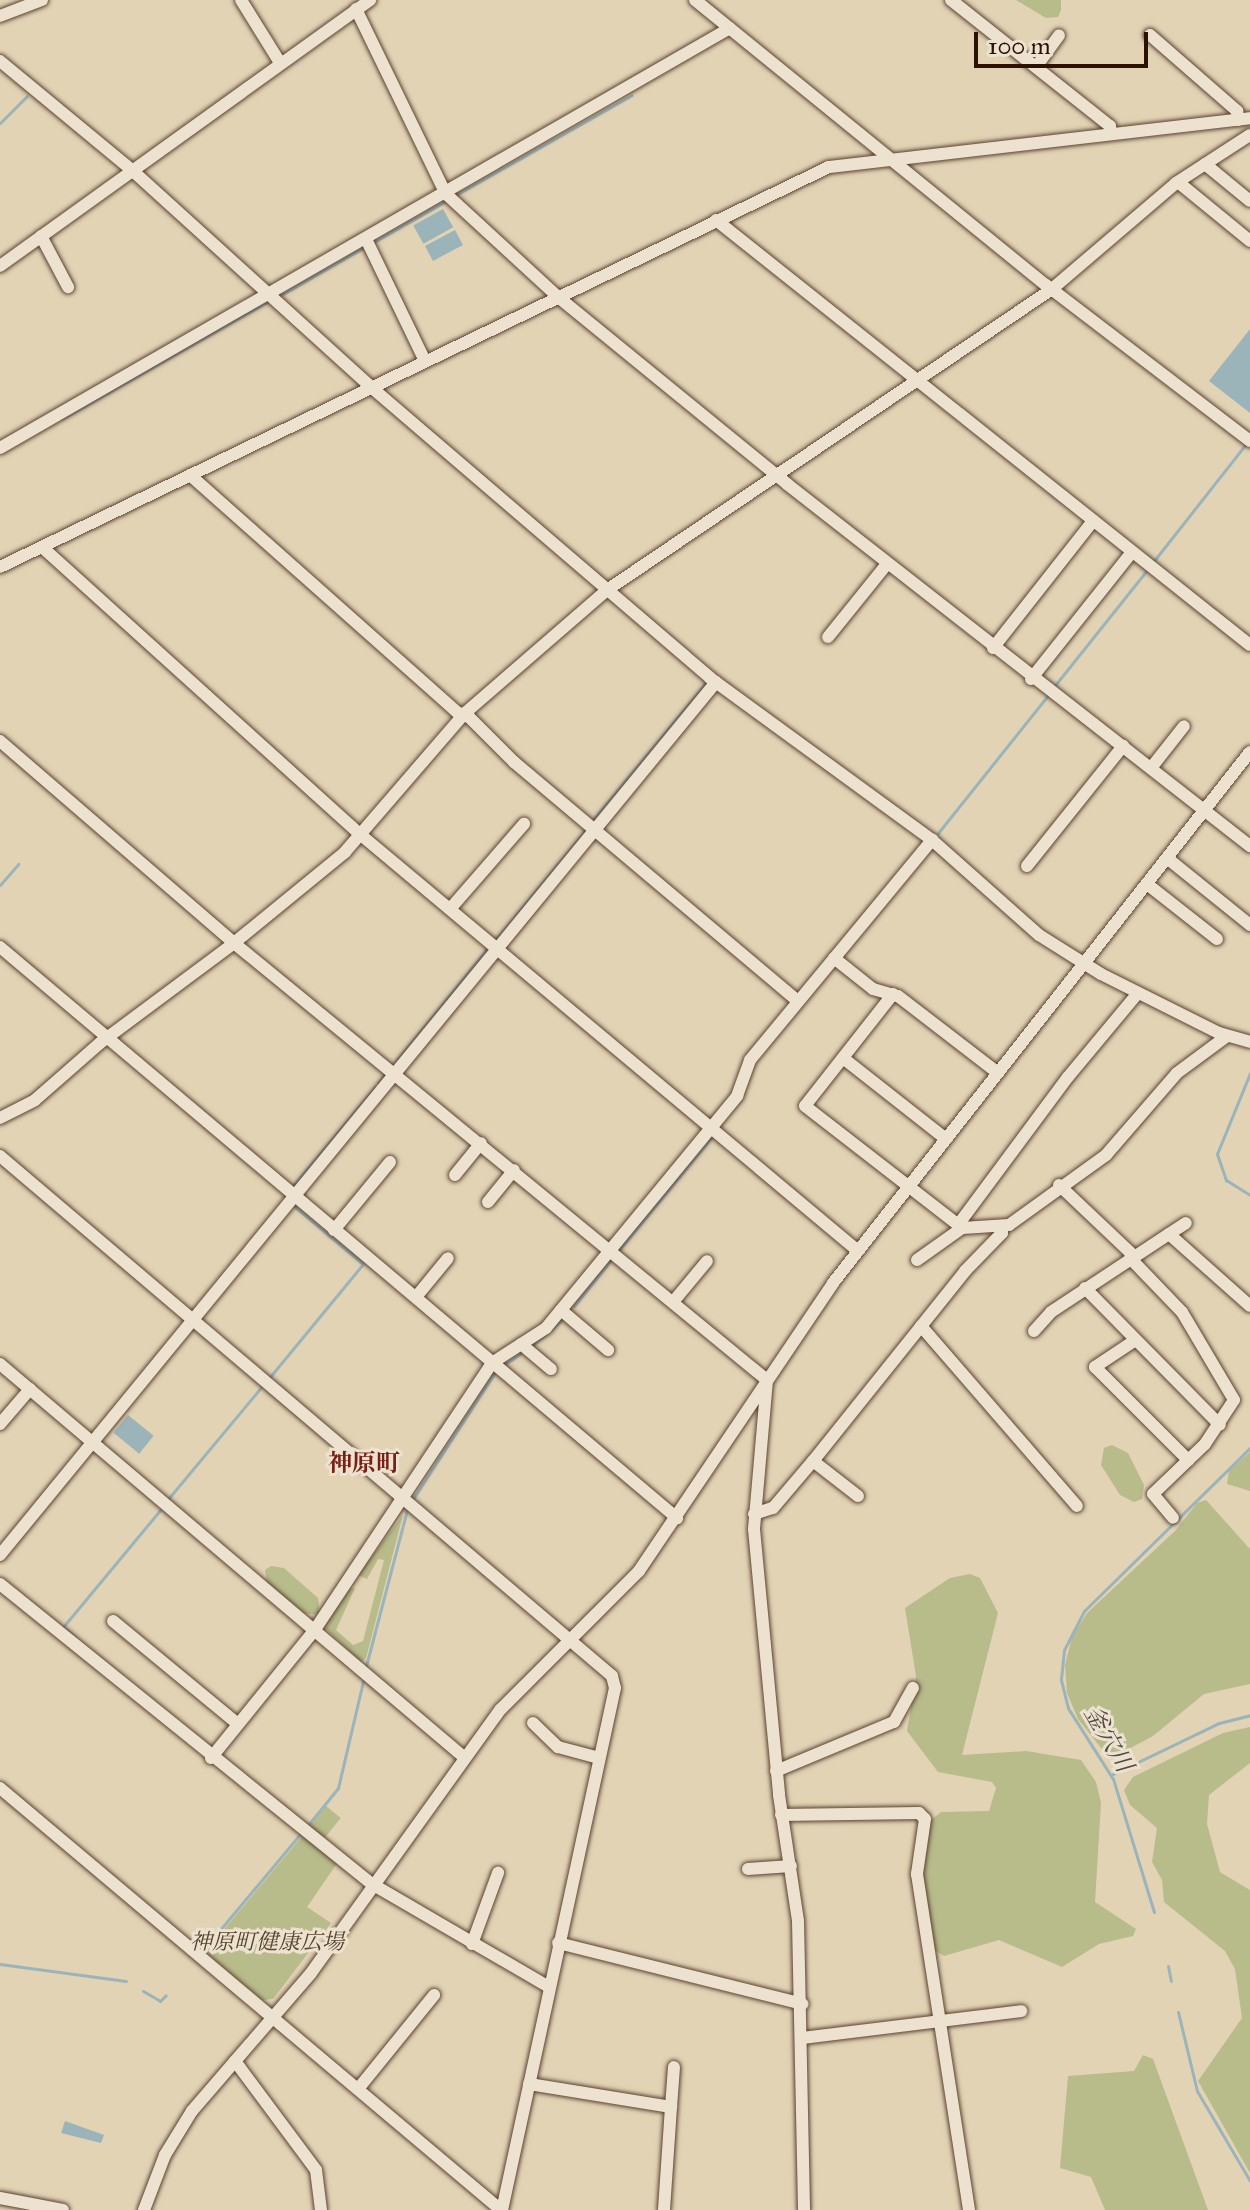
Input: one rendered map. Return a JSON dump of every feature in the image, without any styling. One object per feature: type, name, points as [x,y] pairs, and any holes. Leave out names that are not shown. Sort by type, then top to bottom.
[{"type":"street","points":[[0,16],[42,0]]},
{"type":"street","points":[[241,0],[279,61]]},
{"type":"street","points":[[0,266],[134,172],[279,61],[370,0]]},
{"type":"street","points":[[695,0],[888,158],[1250,441]]},
{"type":"street","points":[[951,0],[1110,126],[1111,134]]},
{"type":"street","points":[[356,9],[446,194],[558,297],[887,564],[1031,679],[1249,844]]},
{"type":"street","points":[[0,448],[730,28]]},
{"type":"street","points":[[1036,67],[1059,35]]},
{"type":"street","points":[[1150,35],[1244,119]]},
{"type":"street","points":[[0,61],[134,172],[371,387],[716,682],[932,840],[1033,931],[1084,964],[1138,993],[1227,1036],[1250,1042]]},
{"type":"street","points":[[0,567],[829,167],[1244,119]]},
{"type":"street","points":[[0,1118],[35,1100],[106,1039],[234,943],[361,835],[464,715],[607,590],[781,477],[911,380],[1053,288],[1178,182],[1250,135]]},
{"type":"street","points":[[1205,164],[1250,201]]},
{"type":"street","points":[[1178,182],[1250,241]]},
{"type":"street","points":[[716,220],[911,380],[1250,645]]},
{"type":"street","points":[[41,236],[68,287]]},
{"type":"street","points":[[366,239],[425,361]]},
{"type":"street","points":[[190,475],[594,830],[798,1001]]},
{"type":"street","points":[[993,648],[1093,521]]},
{"type":"street","points":[[42,547],[361,835],[858,1251]]},
{"type":"street","points":[[1031,679],[1132,552]]},
{"type":"street","points":[[828,637],[887,564]]},
{"type":"street","points":[[0,1555],[716,682]]},
{"type":"street","points":[[1151,768],[1184,726]]},
{"type":"street","points":[[0,741],[234,943],[396,1072],[767,1380]]},
{"type":"street","points":[[1027,866],[1123,746]]},
{"type":"street","points":[[144,2210],[172,2140],[319,1962],[372,1884],[512,1697],[630,1582],[677,1518],[767,1380],[858,1251],[1250,752]]},
{"type":"street","points":[[450,909],[524,824]]},
{"type":"street","points":[[211,1758],[314,1631],[404,1500],[492,1363],[521,1344],[561,1310],[737,1096],[750,1060],[932,840]]},
{"type":"street","points":[[1167,858],[1250,925]]},
{"type":"street","points":[[1147,884],[1217,939]]},
{"type":"street","points":[[0,947],[677,1518]]},
{"type":"street","points":[[834,958],[873,989],[893,994],[998,1073]]},
{"type":"street","points":[[917,1260],[960,1227],[1068,1077],[1138,993]]},
{"type":"street","points":[[893,994],[805,1106],[960,1227],[1001,1226],[1106,1155],[1177,1073],[1227,1036]]},
{"type":"street","points":[[843,1058],[946,1139]]},
{"type":"street","points":[[455,1175],[481,1143]]},
{"type":"street","points":[[0,1156],[571,1641],[614,1681],[502,2210],[0,1788]]},
{"type":"street","points":[[334,1230],[390,1162]]},
{"type":"street","points":[[488,1202],[514,1170]]},
{"type":"street","points":[[1059,1185],[1182,1312],[1232,1396],[1233,1408],[1220,1425],[1153,1494],[1173,1518]]},
{"type":"street","points":[[1034,1331],[1085,1288],[1186,1223]]},
{"type":"street","points":[[754,1514],[773,1508],[921,1326],[1002,1233],[1001,1226]]},
{"type":"street","points":[[1169,1234],[1250,1306]]},
{"type":"street","points":[[416,1297],[448,1258]]},
{"type":"street","points":[[673,1302],[707,1261]]},
{"type":"street","points":[[1085,1288],[1220,1425]]},
{"type":"street","points":[[561,1310],[608,1350]]},
{"type":"street","points":[[921,1326],[1077,1506]]},
{"type":"street","points":[[1134,1341],[1095,1367],[1188,1460]]},
{"type":"street","points":[[521,1344],[551,1369]]},
{"type":"street","points":[[0,1364],[465,1758]]},
{"type":"street","points":[[767,1380],[754,1514],[776,1771],[791,1866],[802,2004],[804,2210]]},
{"type":"street","points":[[0,1424],[30,1389]]},
{"type":"street","points":[[813,1461],[858,1496]]},
{"type":"street","points":[[0,1584],[211,1758],[372,1884],[549,1987]]},
{"type":"street","points":[[113,1621],[238,1724]]},
{"type":"street","points":[[776,1771],[894,1722],[913,1688]]},
{"type":"street","points":[[533,1723],[558,1747],[599,1758]]},
{"type":"street","points":[[781,1815],[919,1813],[925,1819],[917,1874],[969,2210]]},
{"type":"street","points":[[748,1869],[791,1866]]},
{"type":"street","points":[[472,1944],[498,1873]]},
{"type":"street","points":[[558,1943],[802,2004]]},
{"type":"street","points":[[358,2089],[434,1995]]},
{"type":"street","points":[[802,2038],[1021,2011]]},
{"type":"street","points":[[235,2061],[316,2170],[321,2210]]},
{"type":"street","points":[[664,2210],[674,2067]]},
{"type":"street","points":[[529,2084],[671,2107]]},
{"type":"street","points":[[0,2198],[63,2210]]},
{"type":"green space","points":[[1016,0],[1061,0],[1061,10],[1058,17],[1046,18]]},
{"type":"green space","points":[[1112,1445],[1128,1453],[1144,1485],[1142,1499],[1134,1502],[1120,1495],[1101,1465],[1104,1448]]},
{"type":"green space","points":[[1250,1452],[1250,1491],[1227,1484],[1229,1471]]},
{"type":"green space","points":[[1206,1500],[1250,1549],[1250,1684],[1204,1694],[1153,1736],[1110,1759],[1078,1719],[1067,1693],[1065,1665],[1072,1637],[1087,1613],[1176,1530],[1197,1503]]},
{"type":"green space","points":[[403,1515],[366,1658],[361,1662],[324,1627],[349,1589],[355,1588],[336,1630],[353,1645],[363,1641],[384,1560],[378,1559],[367,1579],[358,1575]]},
{"type":"green space","points":[[271,1566],[284,1568],[318,1598],[320,1615],[302,1613],[267,1583],[265,1570]]},
{"type":"green space","points":[[970,1574],[980,1578],[998,1613],[962,1755],[1026,1751],[1081,1760],[1096,1782],[1101,1803],[1095,1902],[1136,1929],[1133,1936],[1099,1944],[1062,1967],[999,1940],[944,1956],[934,1950],[923,1874],[930,1821],[941,1812],[989,1811],[996,1788],[992,1782],[938,1772],[907,1731],[916,1676],[905,1608],[950,1578]]},
{"type":"green space","points":[[1250,1727],[1250,1763],[1209,1795],[1207,1824],[1220,1872],[1250,1890],[1250,2173],[1198,2081],[1242,2018],[1235,1969],[1225,1951],[1164,1902],[1162,1880],[1152,1862],[1157,1828],[1130,1805],[1124,1790],[1133,1777],[1223,1733]]},
{"type":"green space","points":[[326,1806],[341,1818],[324,1839],[309,1827]]},
{"type":"green space","name":"神原町健康広場","points":[[304,1834],[338,1862],[307,1907],[331,1923],[273,1999],[262,2000],[205,1952]]},
{"type":"green space","points":[[1143,2055],[1153,2059],[1208,2210],[1105,2210],[1091,2177],[1060,2168],[1068,2076],[1134,2071]]},
{"type":"water","points":[[443,209],[453,227],[423,244],[413,225]]},
{"type":"water","points":[[455,230],[463,245],[433,261],[425,246]]},
{"type":"water","points":[[1250,329],[1250,413],[1209,381]]},
{"type":"water","points":[[128,1415],[154,1436],[139,1454],[114,1433]]},
{"type":"water","points":[[65,2121],[104,2135],[101,2143],[61,2133]]},
{"type":"waterway","points":[[456,195],[632,95]]},
{"type":"waterway","points":[[0,123],[27,96]]},
{"type":"waterway","points":[[374,242],[446,201]]},
{"type":"waterway","points":[[283,294],[363,248]]},
{"type":"waterway","points":[[62,419],[267,302]]},
{"type":"waterway","points":[[1153,562],[1246,444]]},
{"type":"waterway","points":[[1052,689],[1147,570]]},
{"type":"waterway","points":[[592,821],[705,684]]},
{"type":"waterway","points":[[938,833],[1048,695]]},
{"type":"waterway","points":[[497,938],[584,832]]},
{"type":"waterway","points":[[0,885],[18,864]]},
{"type":"waterway","points":[[396,1061],[487,949]]},
{"type":"waterway","points":[[1250,1073],[1217,1154],[1226,1180],[1250,1195]]},
{"type":"waterway","points":[[378,1083],[385,1074]]},
{"type":"waterway","points":[[293,1186],[375,1087]]},
{"type":"waterway","points":[[619,1250],[711,1138]]},
{"type":"waterway","points":[[269,1378],[363,1264],[295,1207]]},
{"type":"waterway","points":[[574,1306],[611,1260]]},
{"type":"waterway","points":[[534,1344],[564,1318]]},
{"type":"waterway","points":[[504,1365],[524,1351]]},
{"type":"waterway","points":[[413,1499],[494,1374]]},
{"type":"waterway","points":[[168,1499],[262,1386]]},
{"type":"waterway","name":"釜穴川","points":[[1154,1912],[1113,1779],[1068,1708],[1061,1679],[1064,1650],[1084,1611],[1250,1448]]},
{"type":"waterway","points":[[75,1637],[63,1627],[161,1509]]},
{"type":"waterway","points":[[366,1666],[407,1510]]},
{"type":"waterway","points":[[308,1825],[338,1788],[363,1681]]},
{"type":"waterway","points":[[1111,1775],[1219,1723],[1250,1715]]},
{"type":"waterway","points":[[204,1949],[300,1834]]},
{"type":"waterway","points":[[0,1964],[126,1981]]},
{"type":"waterway","name":"釜穴川","points":[[1168,1966],[1171,1981]]},
{"type":"waterway","points":[[143,1991],[160,2001],[166,1995]]},
{"type":"waterway","name":"釜穴川","points":[[1178,2012],[1197,2091],[1250,2181]]},
{"type":"district","name":"神原町","points":[[364,1464]]}]
